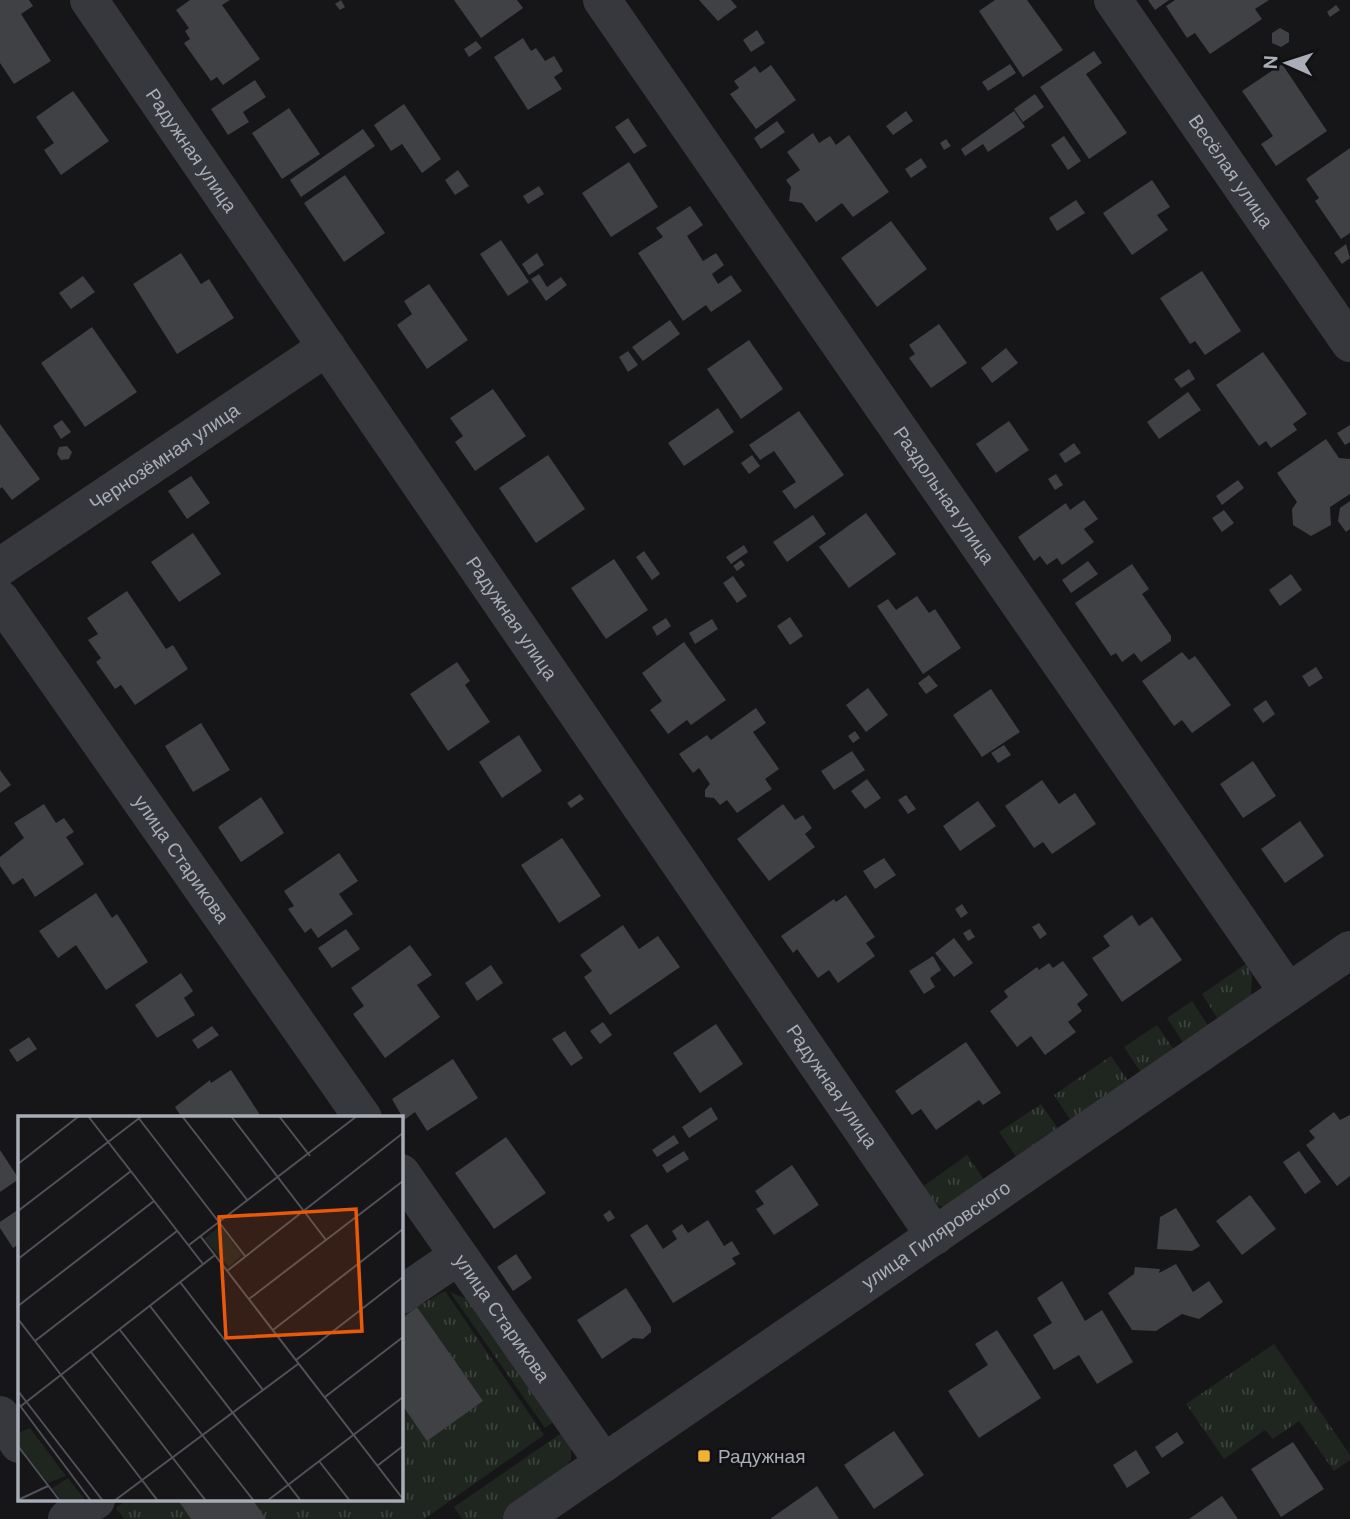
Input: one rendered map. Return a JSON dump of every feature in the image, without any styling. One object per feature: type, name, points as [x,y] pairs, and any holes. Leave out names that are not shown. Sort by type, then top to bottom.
[{"type":"street","name":"Радужная улица","points":[[89,0],[935,1236]]},
{"type":"street","name":"Раздольная улица","points":[[601,0],[1288,992]]},
{"type":"street","name":"Весёлая улица","points":[[1113,0],[1350,343]]},
{"type":"street","name":"Чернозёмная улица","points":[[0,567],[327,347]]},
{"type":"street","name":"улица Старикова","points":[[0,599],[362,1116]]},
{"type":"street","name":"улица Гиляровского","points":[[522,1519],[1350,950]]},
{"type":"street","name":"улица Старикова","points":[[402,1174],[604,1463]]},
{"type":"street","points":[[402,1294],[458,1256]]},
{"type":"street","points":[[0,1415],[18,1442]]},
{"type":"street","points":[[57,1502],[68,1519],[93,1502]]},
{"type":"green space","points":[[1247,963],[1252,977],[1251,995],[1221,1024],[1202,994]]},
{"type":"green space","points":[[1192,1001],[1211,1030],[1186,1047],[1167,1018]]},
{"type":"green space","points":[[1157,1025],[1177,1054],[1143,1076],[1124,1047]]},
{"type":"green space","points":[[1111,1056],[1131,1085],[1073,1124],[1054,1095]]},
{"type":"green space","points":[[1041,1104],[1061,1133],[1019,1161],[999,1132]]},
{"type":"green space","points":[[967,1155],[987,1184],[958,1202],[944,1206],[936,1205],[915,1192]]},
{"type":"green space","points":[[445,1291],[544,1435],[424,1519],[124,1519],[116,1508],[124,1502],[402,1502],[402,1315]]},
{"type":"green space","points":[[450,1292],[469,1300],[555,1421],[545,1428]]},
{"type":"green space","points":[[1274,1344],[1350,1455],[1350,1460],[1334,1471],[1299,1421],[1273,1439],[1265,1430],[1224,1459],[1186,1404]]},
{"type":"green space","points":[[563,1432],[571,1446],[571,1459],[561,1477],[502,1519],[462,1519],[454,1507]]},
{"type":"building","points":[[0,0],[29,0],[33,6],[21,14],[51,61],[14,84],[0,63]]},
{"type":"building","points":[[190,0],[230,0],[222,5],[260,59],[223,85],[217,77],[211,81],[184,43],[190,39],[185,31],[189,28],[176,10]]},
{"type":"building","points":[[341,0],[345,7],[340,10],[335,4]]},
{"type":"building","points":[[454,0],[517,0],[523,8],[481,38]]},
{"type":"building","points":[[699,0],[731,0],[737,7],[718,21]]},
{"type":"building","points":[[995,0],[1027,0],[1063,50],[1023,77],[979,11]]},
{"type":"building","points":[[1148,0],[1169,0],[1155,10]]},
{"type":"building","points":[[1175,0],[1269,0],[1255,9],[1262,19],[1210,54],[1195,33],[1187,38],[1166,6]]},
{"type":"building","points":[[1336,5],[1340,10],[1330,17],[1327,12]]},
{"type":"building","points":[[1280,28],[1289,33],[1289,42],[1281,47],[1272,43],[1272,33]]},
{"type":"building","points":[[757,30],[765,43],[751,52],[743,40]]},
{"type":"building","points":[[523,38],[531,51],[536,48],[545,61],[554,56],[563,71],[554,77],[562,89],[528,110],[494,57]]},
{"type":"building","points":[[476,41],[482,48],[469,57],[464,49]]},
{"type":"building","points":[[1094,51],[1102,63],[1086,74],[1127,133],[1089,159],[1040,87]]},
{"type":"building","points":[[1010,64],[1016,73],[988,91],[982,82]]},
{"type":"building","points":[[1282,64],[1327,131],[1276,166],[1261,144],[1273,136],[1242,91]]},
{"type":"building","points":[[771,65],[796,100],[756,129],[730,94],[739,88],[734,81],[755,66],[760,73]]},
{"type":"building","points":[[255,80],[266,97],[243,112],[249,122],[228,135],[211,109]]},
{"type":"building","points":[[73,91],[109,141],[61,175],[44,150],[54,143],[36,117]]},
{"type":"building","points":[[1035,94],[1044,107],[1023,122],[1014,109]]},
{"type":"building","points":[[404,104],[441,159],[422,173],[402,144],[391,151],[374,125]]},
{"type":"building","points":[[289,108],[320,154],[282,179],[252,133]]},
{"type":"building","points":[[906,111],[913,121],[893,135],[886,126]]},
{"type":"building","points":[[1014,111],[1025,127],[988,152],[983,144],[965,156],[961,149]]},
{"type":"building","points":[[628,118],[647,146],[634,154],[615,127]]},
{"type":"building","points":[[777,121],[785,132],[761,149],[754,138]]},
{"type":"building","points":[[363,129],[375,146],[301,197],[290,180]]},
{"type":"building","points":[[813,133],[819,143],[830,136],[836,145],[849,135],[889,192],[853,217],[842,203],[816,222],[802,203],[789,201],[791,187],[786,180],[800,170],[787,152]]},
{"type":"building","points":[[1064,136],[1081,161],[1068,170],[1051,145]]},
{"type":"building","points":[[946,139],[951,146],[944,150],[940,143]]},
{"type":"building","points":[[1350,148],[1350,233],[1341,239],[1315,201],[1319,198],[1306,179]]},
{"type":"building","points":[[921,158],[927,167],[911,178],[905,169]]},
{"type":"building","points":[[629,162],[658,207],[611,237],[582,193]]},
{"type":"building","points":[[458,170],[469,186],[455,195],[445,180]]},
{"type":"building","points":[[345,175],[385,233],[344,262],[304,203]]},
{"type":"building","points":[[1152,180],[1170,207],[1157,215],[1168,230],[1132,255],[1103,213]]},
{"type":"building","points":[[539,186],[544,194],[528,204],[523,196]]},
{"type":"building","points":[[1076,200],[1085,213],[1057,231],[1049,218]]},
{"type":"building","points":[[690,206],[703,225],[687,236],[703,261],[716,253],[724,265],[712,274],[718,284],[731,275],[742,291],[711,312],[706,305],[683,321],[638,253],[663,237],[656,228]]},
{"type":"building","points":[[891,221],[927,269],[877,307],[841,258]]},
{"type":"building","points":[[501,240],[529,282],[508,296],[480,254]]},
{"type":"building","points":[[1346,244],[1350,258],[1342,264],[1334,253]]},
{"type":"building","points":[[181,253],[201,284],[209,279],[234,318],[177,354],[133,284]]},
{"type":"building","points":[[537,253],[544,265],[529,275],[522,264]]},
{"type":"building","points":[[1202,271],[1241,331],[1205,355],[1195,341],[1190,344],[1160,298]]},
{"type":"building","points":[[539,274],[547,287],[561,277],[567,285],[546,301],[531,279]]},
{"type":"building","points":[[83,276],[95,292],[71,309],[59,293]]},
{"type":"building","points":[[429,284],[468,340],[427,369],[397,325],[412,314],[404,301]]},
{"type":"building","points":[[670,320],[680,334],[643,361],[632,347]]},
{"type":"building","points":[[939,324],[967,363],[931,388],[909,358],[915,354],[909,345]]},
{"type":"building","points":[[92,327],[137,392],[85,427],[41,363]]},
{"type":"building","points":[[749,340],[783,389],[741,419],[707,369]]},
{"type":"building","points":[[1006,348],[1018,363],[992,383],[981,368]]},
{"type":"building","points":[[628,351],[638,365],[628,372],[619,357]]},
{"type":"building","points":[[1263,352],[1307,414],[1293,424],[1297,430],[1271,448],[1266,441],[1259,446],[1216,385]]},
{"type":"building","points":[[1189,369],[1195,379],[1181,388],[1174,379]]},
{"type":"building","points":[[493,389],[526,436],[475,471],[455,442],[463,436],[450,418]]},
{"type":"building","points":[[1188,392],[1201,410],[1159,439],[1147,422]]},
{"type":"building","points":[[718,408],[734,432],[684,466],[668,443]]},
{"type":"building","points":[[799,411],[844,475],[795,509],[782,491],[796,482],[774,451],[760,460],[749,445]]},
{"type":"building","points":[[62,420],[71,432],[61,439],[53,426]]},
{"type":"building","points":[[1009,421],[1029,450],[996,473],[976,444]]},
{"type":"building","points":[[0,424],[40,479],[12,500],[2,487],[0,489]]},
{"type":"building","points":[[1350,425],[1350,442],[1345,445],[1337,433]]},
{"type":"building","points":[[1326,439],[1339,458],[1350,459],[1350,494],[1330,507],[1331,525],[1311,536],[1293,525],[1292,509],[1297,502],[1277,473]]},
{"type":"building","points":[[1074,443],[1081,453],[1065,463],[1059,454]]},
{"type":"building","points":[[67,446],[72,452],[69,459],[61,460],[57,454],[59,447]]},
{"type":"building","points":[[548,455],[585,509],[536,543],[499,488]]},
{"type":"building","points":[[752,455],[760,466],[749,474],[741,463]]},
{"type":"building","points":[[1056,474],[1063,485],[1055,490],[1048,479]]},
{"type":"building","points":[[191,476],[210,503],[187,519],[168,491]]},
{"type":"building","points":[[1238,480],[1244,488],[1222,505],[1216,496]]},
{"type":"building","points":[[1084,500],[1098,519],[1084,529],[1094,542],[1062,565],[1057,558],[1047,565],[1040,556],[1034,561],[1018,537],[1066,503],[1070,510]]},
{"type":"building","points":[[1350,501],[1350,529],[1346,532],[1338,521],[1340,508]]},
{"type":"building","points":[[1224,510],[1234,523],[1222,532],[1212,518]]},
{"type":"building","points":[[866,513],[896,554],[849,588],[819,547]]},
{"type":"building","points":[[813,515],[826,534],[787,562],[773,542]]},
{"type":"building","points":[[193,533],[221,574],[179,602],[151,562]]},
{"type":"building","points":[[744,545],[748,552],[731,564],[726,557]]},
{"type":"building","points":[[644,551],[660,574],[652,580],[636,557]]},
{"type":"building","points":[[614,559],[648,610],[606,639],[571,588]]},
{"type":"building","points":[[741,560],[745,565],[737,571],[733,566]]},
{"type":"building","points":[[1088,561],[1098,574],[1071,593],[1062,580]]},
{"type":"building","points":[[1132,564],[1149,589],[1142,594],[1171,636],[1171,641],[1141,662],[1134,653],[1122,662],[1116,653],[1111,656],[1075,603]]},
{"type":"building","points":[[1291,574],[1302,590],[1280,606],[1269,590]]},
{"type":"building","points":[[733,576],[747,596],[737,603],[723,583]]},
{"type":"building","points":[[127,591],[166,649],[173,645],[188,669],[135,705],[121,685],[115,689],[96,662],[101,658],[88,640],[98,634],[87,618]]},
{"type":"building","points":[[917,596],[929,613],[935,609],[961,648],[923,674],[877,606],[888,599],[896,610]]},
{"type":"building","points":[[790,617],[803,636],[790,645],[777,626]]},
{"type":"building","points":[[666,618],[671,626],[657,636],[652,627]]},
{"type":"building","points":[[712,619],[718,629],[695,644],[689,633]]},
{"type":"building","points":[[684,642],[726,700],[691,725],[687,720],[668,734],[650,710],[662,701],[642,673]]},
{"type":"building","points":[[1182,652],[1189,660],[1195,656],[1231,705],[1192,733],[1182,720],[1174,726],[1142,681]]},
{"type":"building","points":[[457,662],[470,681],[465,685],[490,722],[448,751],[410,694]]},
{"type":"building","points":[[1316,667],[1323,678],[1309,687],[1302,676]]},
{"type":"building","points":[[929,675],[938,686],[926,694],[918,683]]},
{"type":"building","points":[[868,688],[888,715],[866,732],[846,705]]},
{"type":"building","points":[[991,689],[1020,732],[982,757],[953,715]]},
{"type":"building","points":[[1266,700],[1275,714],[1263,723],[1253,709]]},
{"type":"building","points":[[756,708],[766,723],[753,732],[779,769],[765,779],[772,789],[737,813],[727,800],[720,805],[714,798],[705,797],[705,790],[710,784],[699,768],[693,773],[679,754],[707,735],[711,740]]},
{"type":"building","points":[[201,723],[230,770],[193,792],[165,746]]},
{"type":"building","points":[[855,731],[860,738],[853,743],[848,736]]},
{"type":"building","points":[[519,735],[542,771],[502,798],[479,762]]},
{"type":"building","points":[[1004,745],[1011,755],[998,763],[991,753]]},
{"type":"building","points":[[852,751],[865,770],[834,790],[821,771]]},
{"type":"building","points":[[1253,761],[1276,796],[1243,818],[1220,784]]},
{"type":"building","points":[[0,770],[11,785],[0,793]]},
{"type":"building","points":[[867,779],[881,798],[865,809],[851,791]]},
{"type":"building","points":[[1042,780],[1059,804],[1075,793],[1096,824],[1052,854],[1043,842],[1034,848],[1005,806]]},
{"type":"building","points":[[580,794],[584,799],[571,808],[567,803]]},
{"type":"building","points":[[906,795],[916,809],[908,814],[898,800]]},
{"type":"building","points":[[261,797],[284,833],[241,862],[218,827]]},
{"type":"building","points":[[978,801],[996,826],[960,851],[943,826]]},
{"type":"building","points":[[44,804],[56,823],[64,818],[74,832],[66,837],[84,864],[35,897],[23,878],[13,885],[0,866],[0,857],[24,838],[14,823]]},
{"type":"building","points":[[783,804],[795,820],[803,815],[812,828],[805,834],[815,847],[769,881],[737,839]]},
{"type":"building","points":[[1300,821],[1324,856],[1285,883],[1261,849]]},
{"type":"building","points":[[562,838],[601,896],[559,923],[521,865]]},
{"type":"building","points":[[339,853],[358,881],[339,894],[353,914],[318,938],[311,928],[305,933],[288,909],[294,906],[284,891]]},
{"type":"building","points":[[884,858],[896,875],[875,889],[863,871]]},
{"type":"building","points":[[96,893],[112,918],[117,914],[148,962],[106,990],[76,945],[58,958],[39,931]]},
{"type":"building","points":[[846,895],[875,937],[866,943],[875,956],[838,983],[829,970],[818,978],[797,949],[793,953],[781,936],[834,899],[836,902]]},
{"type":"building","points":[[962,904],[968,913],[961,918],[955,909]]},
{"type":"building","points":[[1132,915],[1139,926],[1152,917],[1182,960],[1122,1002],[1092,958],[1110,946],[1103,936]]},
{"type":"building","points":[[1039,923],[1047,934],[1040,939],[1032,927]]},
{"type":"building","points":[[623,925],[639,949],[658,936],[680,967],[610,1015],[584,977],[592,971],[580,955]]},
{"type":"building","points":[[346,929],[360,949],[332,968],[318,948]]},
{"type":"building","points":[[970,929],[975,937],[968,941],[963,933]]},
{"type":"building","points":[[954,938],[973,963],[954,977],[935,953]]},
{"type":"building","points":[[410,945],[432,975],[417,985],[440,1017],[385,1058],[353,1014],[364,1006],[351,988]]},
{"type":"building","points":[[933,956],[941,970],[930,978],[935,987],[924,994],[909,971]]},
{"type":"building","points":[[1063,961],[1088,995],[1077,1004],[1082,1011],[1068,1022],[1076,1032],[1045,1055],[1031,1036],[1017,1047],[990,1011],[1008,997],[1004,991],[1037,967],[1039,970],[1049,963],[1053,968]]},
{"type":"building","points":[[491,965],[503,983],[477,1001],[465,983]]},
{"type":"building","points":[[181,973],[193,991],[184,998],[195,1015],[157,1038],[135,1005]]},
{"type":"building","points":[[603,1022],[612,1035],[600,1044],[590,1031]]},
{"type":"building","points":[[716,1024],[743,1064],[700,1093],[673,1053]]},
{"type":"building","points":[[212,1026],[219,1035],[198,1049],[192,1040]]},
{"type":"building","points":[[565,1031],[583,1058],[571,1066],[552,1039]]},
{"type":"building","points":[[29,1037],[37,1049],[17,1062],[9,1050]]},
{"type":"building","points":[[966,1042],[1001,1093],[983,1105],[979,1100],[936,1130],[921,1109],[912,1115],[895,1091]]},
{"type":"building","points":[[453,1059],[478,1098],[427,1131],[415,1112],[404,1120],[392,1099]]},
{"type":"building","points":[[231,1070],[261,1116],[181,1116],[175,1107],[210,1080],[211,1083]]},
{"type":"building","points":[[711,1107],[718,1119],[689,1138],[682,1127]]},
{"type":"building","points":[[1334,1112],[1340,1120],[1350,1115],[1350,1176],[1337,1186],[1306,1145],[1315,1138],[1309,1131]]},
{"type":"building","points":[[674,1135],[679,1143],[657,1157],[652,1150]]},
{"type":"building","points":[[506,1137],[546,1193],[494,1229],[455,1173]]},
{"type":"building","points":[[0,1150],[18,1180],[0,1192]]},
{"type":"building","points":[[684,1151],[689,1159],[667,1173],[662,1165]]},
{"type":"building","points":[[1299,1151],[1321,1182],[1305,1194],[1283,1162]]},
{"type":"building","points":[[792,1165],[819,1205],[774,1235],[756,1209],[764,1204],[755,1191]]},
{"type":"building","points":[[1250,1195],[1276,1229],[1242,1255],[1216,1221]]},
{"type":"building","points":[[1176,1208],[1200,1246],[1192,1251],[1157,1249],[1160,1217]]},
{"type":"building","points":[[18,1210],[18,1245],[13,1248],[0,1228],[0,1222]]},
{"type":"building","points":[[610,1210],[615,1218],[608,1222],[603,1215]]},
{"type":"building","points":[[708,1220],[724,1246],[732,1241],[740,1254],[732,1258],[736,1264],[673,1303],[630,1235],[647,1224],[663,1249],[677,1239],[672,1231],[682,1224],[688,1233]]},
{"type":"building","points":[[516,1254],[532,1278],[513,1291],[497,1267]]},
{"type":"building","points":[[1176,1264],[1193,1292],[1209,1281],[1223,1302],[1199,1319],[1182,1314],[1156,1331],[1132,1330],[1108,1293],[1134,1274],[1135,1267],[1160,1269],[1159,1273]]},
{"type":"building","points":[[1062,1281],[1085,1321],[1102,1310],[1133,1362],[1097,1384],[1079,1355],[1054,1370],[1033,1335],[1052,1323],[1037,1298]]},
{"type":"building","points":[[626,1288],[651,1327],[651,1332],[643,1339],[633,1338],[602,1359],[577,1320]]},
{"type":"building","points":[[417,1307],[483,1401],[427,1441],[402,1404],[402,1318]]},
{"type":"building","points":[[997,1330],[1041,1398],[979,1438],[948,1391],[988,1365],[975,1344]]},
{"type":"building","points":[[894,1431],[924,1475],[874,1509],[844,1465]]},
{"type":"building","points":[[1177,1432],[1184,1443],[1162,1458],[1155,1447]]},
{"type":"building","points":[[1293,1442],[1324,1489],[1281,1517],[1251,1469]]},
{"type":"building","points":[[1136,1450],[1150,1473],[1127,1488],[1113,1465]]},
{"type":"building","points":[[817,1486],[839,1519],[770,1519]]},
{"type":"building","points":[[1222,1496],[1238,1519],[1189,1519]]},
{"type":"building","points":[[179,1502],[254,1502],[266,1519],[191,1519]]},
{"type":"place","name":"Радужная","points":[[704,1456]]}]
